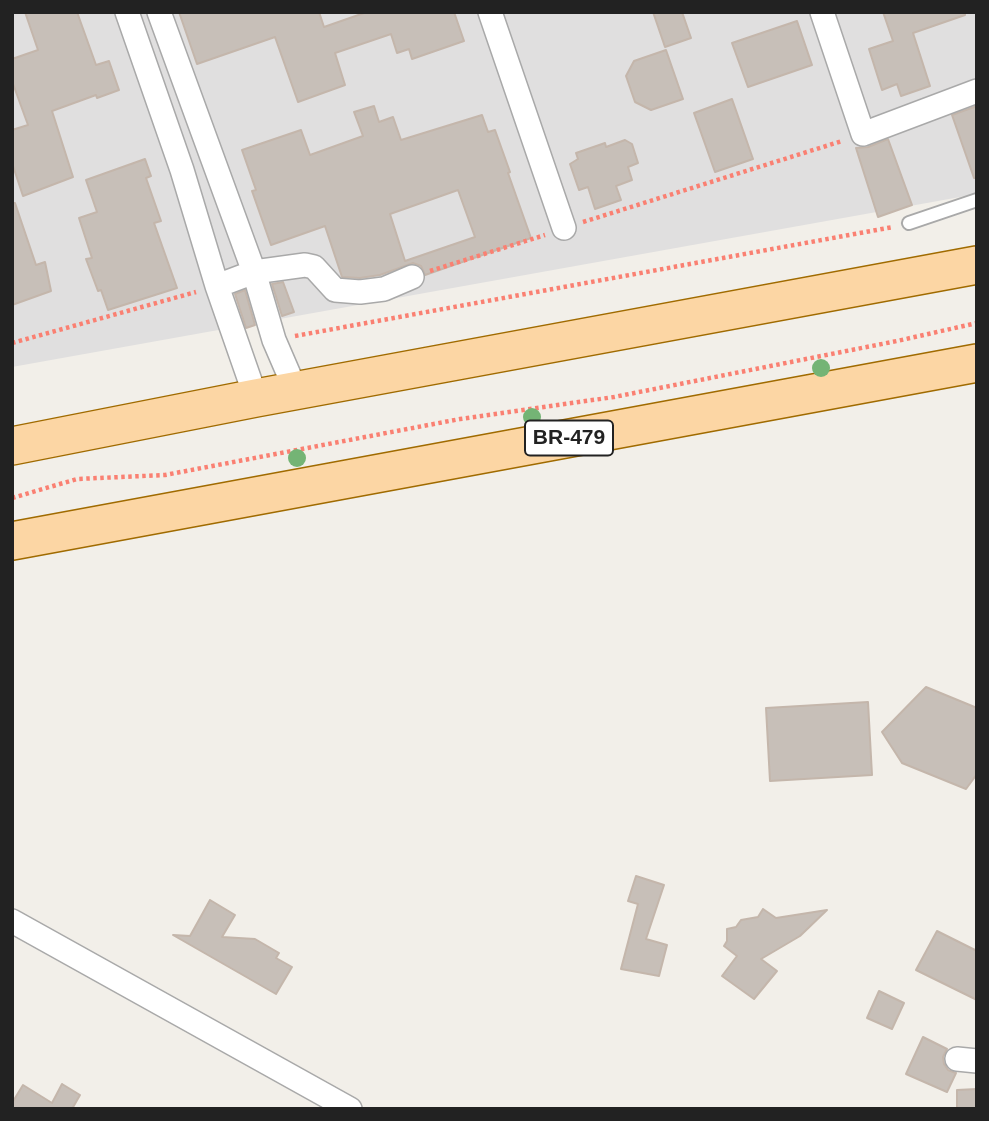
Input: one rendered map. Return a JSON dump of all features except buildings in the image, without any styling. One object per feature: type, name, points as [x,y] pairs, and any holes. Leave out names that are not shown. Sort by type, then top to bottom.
[{"type":"main road","points":[[12,446],[256,398],[977,265]]},
{"type":"main road","name":"BR-479","points":[[12,541],[977,363]]},
{"type":"street","points":[[127,12],[256,398]]},
{"type":"street","points":[[159,12],[254,272],[274,340],[296,391]]},
{"type":"street","points":[[490,12],[564,229]]},
{"type":"street","points":[[822,12],[863,134],[977,91]]},
{"type":"street","points":[[217,286],[254,272],[305,265],[314,267],[335,290],[360,292],[384,289],[412,277]]},
{"type":"street","points":[[238,347],[274,340]]},
{"type":"street","points":[[12,921],[350,1109]]},
{"type":"lane","points":[[909,223],[977,200]]},
{"type":"path","points":[[412,277],[863,134]]},
{"type":"path","points":[[274,340],[866,234],[909,223]]},
{"type":"path","points":[[12,343],[217,286]]},
{"type":"path","points":[[12,498],[76,479],[165,475],[460,419],[614,397],[977,323]]},
{"type":"shaded area","points":[[12,12],[977,12],[977,194],[12,367]]}]
